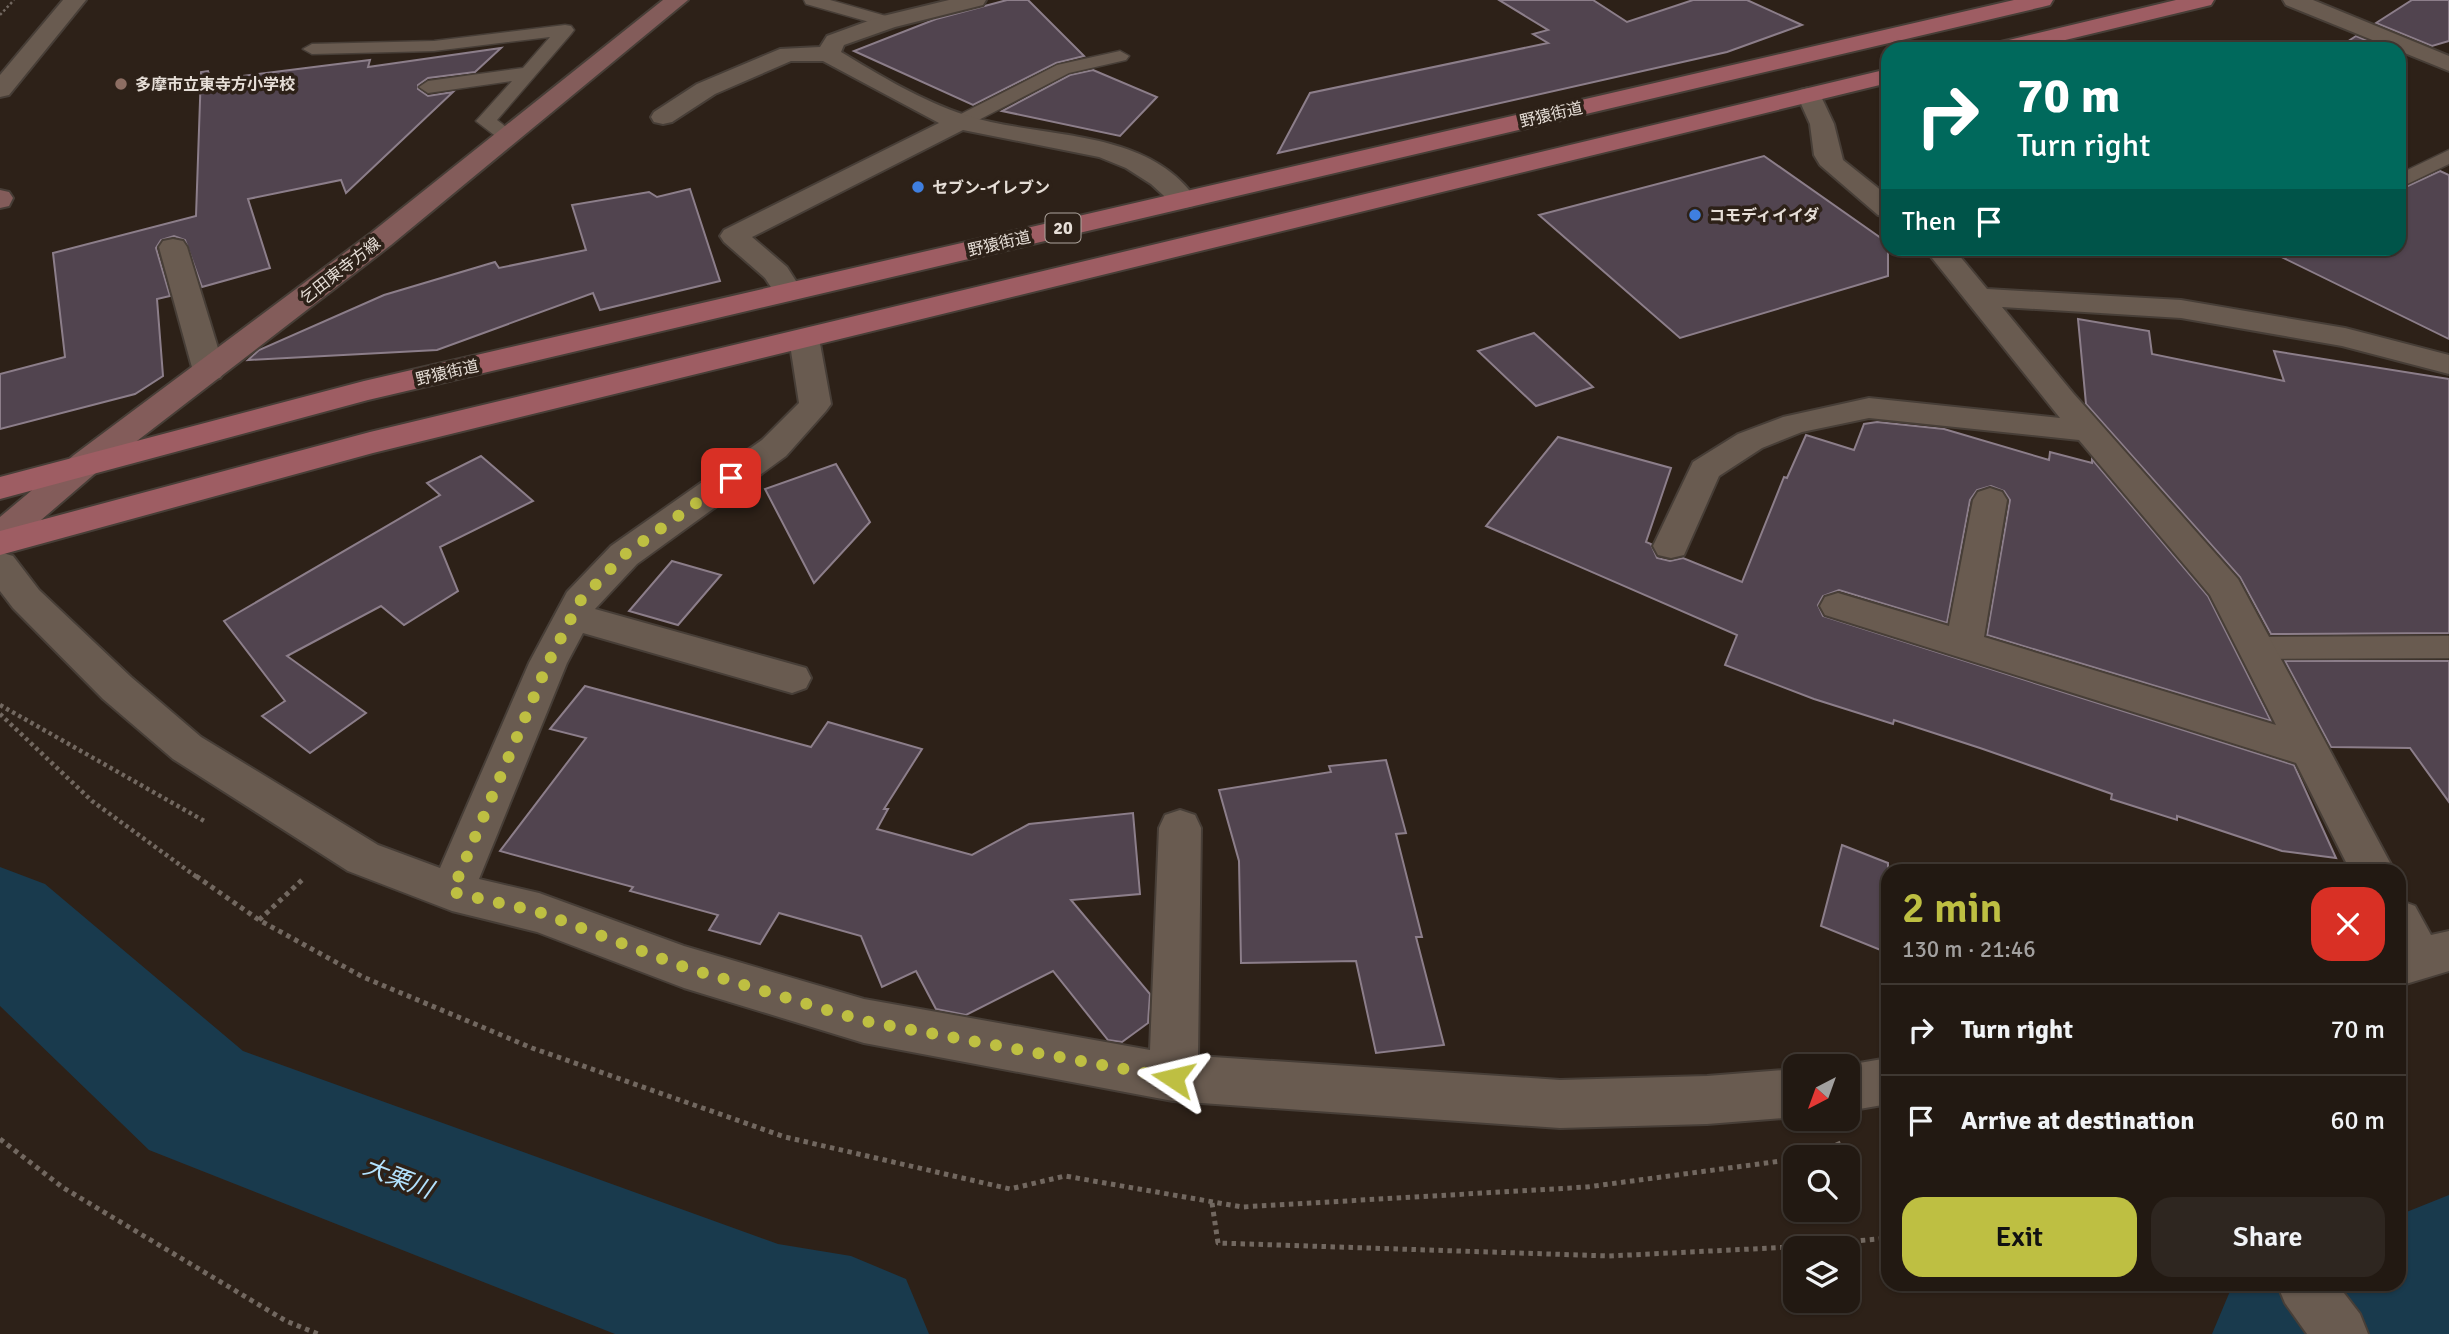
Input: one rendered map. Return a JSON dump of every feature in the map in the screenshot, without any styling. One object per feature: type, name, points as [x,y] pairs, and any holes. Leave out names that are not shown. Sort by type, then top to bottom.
[{"type":"main road","name":"乞田東寺方線","points":[[0,536],[86,463],[382,239],[677,0]]},
{"type":"main road","name":"野猿街道","points":[[0,488],[364,391],[2042,0]]},
{"type":"main road","points":[[2029,42],[2203,0]]},
{"type":"main road","name":"20","points":[[0,543],[370,443],[1881,78]]},
{"type":"main road","points":[[1403,149],[1440,184]]},
{"type":"main road","points":[[1265,181],[1299,183],[1322,196],[1322,204],[1317,213],[1301,218]]},
{"type":"street","points":[[0,90],[75,0]]},
{"type":"street","points":[[828,54],[835,41],[887,22],[975,0]]},
{"type":"street","points":[[2294,0],[2396,42]]},
{"type":"street","points":[[2406,46],[2449,64]]},
{"type":"street","points":[[663,117],[706,89],[788,54],[828,54],[856,72],[960,122],[1083,144],[1120,155],[1170,184],[1184,200]]},
{"type":"street","points":[[1809,95],[1822,124],[1827,155],[1833,165],[1881,203]]},
{"type":"street","points":[[788,292],[777,273],[734,236],[960,122]]},
{"type":"street","points":[[173,247],[209,371]]},
{"type":"street","points":[[1945,256],[2089,431],[2225,588],[2370,864]]},
{"type":"street","points":[[1978,297],[2181,309],[2345,337],[2449,365]]},
{"type":"street","points":[[452,892],[548,663],[580,601],[624,555],[774,448],[797,426],[815,404],[804,338]]},
{"type":"street","points":[[1671,546],[1705,470],[1750,441],[1794,424],[1869,408],[2089,431]]},
{"type":"street","points":[[1964,645],[1990,500]]},
{"type":"street","points":[[0,565],[26,599],[117,688],[187,748],[363,858],[452,892],[539,912],[684,967],[864,1021],[1173,1078],[1560,1104],[1707,1100],[1783,1094]]},
{"type":"street","points":[[1838,606],[2311,751]]},
{"type":"street","points":[[572,616],[792,678]]},
{"type":"street","points":[[1173,1078],[1180,828]]},
{"type":"street","points":[[1860,1096],[1881,1085]]},
{"type":"street","points":[[2309,1291],[2340,1334]]},
{"type":"lane","points":[[812,0],[887,22]]},
{"type":"lane","points":[[312,49],[434,46],[565,30],[486,121],[509,136]]},
{"type":"lane","points":[[960,122],[1063,69],[1120,56]]},
{"type":"lane","points":[[428,87],[529,73]]},
{"type":"lane","points":[[2406,178],[2449,156]]},
{"type":"lane","points":[[2257,648],[2449,647]]},
{"type":"path","points":[[0,15],[14,0]]},
{"type":"path","points":[[258,920],[304,878]]},
{"type":"path","points":[[0,1139],[61,1187],[286,1321],[318,1334]]},
{"type":"path","points":[[1212,1203],[1218,1243],[1609,1256],[1792,1247],[1881,1239]]},
{"type":"building","points":[[1007,0],[1028,0],[1084,56],[1056,63],[973,105],[854,51],[936,19]]},
{"type":"building","points":[[1499,0],[1593,0],[1627,22],[1693,0],[1747,0],[1802,25],[1727,52],[1278,153],[1310,93],[1548,43],[1533,34],[1548,30]]},
{"type":"building","points":[[2412,0],[2449,0],[2449,41],[2432,46],[2376,23]]},
{"type":"building","points":[[2356,36],[2371,42],[2347,42]]},
{"type":"building","points":[[501,48],[475,72],[428,78],[418,85],[418,89],[428,96],[453,92],[346,193],[341,180],[248,199],[270,268],[202,287],[185,240],[174,236],[161,240],[156,248],[170,296],[157,299],[163,376],[135,394],[0,429],[0,374],[65,357],[53,253],[196,216],[201,72],[208,71],[214,89],[219,79],[370,60],[368,67]]},
{"type":"building","points":[[1093,70],[1157,97],[1120,136],[1002,111],[1070,75]]},
{"type":"building","points":[[1764,156],[1881,238],[1881,256],[1888,256],[1888,276],[1680,338],[1539,215]]},
{"type":"building","points":[[2440,171],[2449,175],[2449,339],[2279,256],[2406,256],[2406,187]]},
{"type":"building","points":[[690,189],[720,281],[600,310],[593,293],[437,350],[248,360],[259,350],[384,295],[495,262],[499,268],[586,250],[572,205],[649,192],[657,197]]},
{"type":"building","points":[[2078,319],[2149,331],[2152,354],[2284,381],[2274,351],[2449,379],[2449,633],[2271,634],[2240,577],[2086,404]]},
{"type":"building","points":[[1534,333],[1593,387],[1536,406],[1478,351]]},
{"type":"building","points":[[1877,422],[1944,429],[2049,460],[2050,452],[2092,463],[2092,459],[2208,596],[2271,721],[1987,635],[2010,500],[2004,491],[1991,486],[1977,490],[1970,500],[1947,623],[1839,590],[1823,596],[1818,605],[1823,616],[2294,765],[2336,858],[2282,851],[2177,816],[2177,820],[2111,799],[2112,794],[1980,748],[1894,720],[1893,724],[1814,699],[1725,665],[1737,635],[1486,526],[1558,437],[1671,468],[1646,542],[1651,544],[1657,558],[1670,561],[1683,558],[1742,582],[1784,477],[1787,478],[1806,435],[1854,450],[1864,424]]},
{"type":"building","points":[[481,456],[533,501],[440,547],[458,591],[404,625],[381,606],[287,656],[366,713],[310,753],[262,716],[285,701],[224,621],[440,495],[427,483]]},
{"type":"building","points":[[836,464],[870,522],[814,583],[765,489]]},
{"type":"building","points":[[672,561],[721,575],[678,625],[629,611]]},
{"type":"building","points":[[2285,661],[2449,661],[2449,802],[2410,748],[2331,747]]},
{"type":"building","points":[[585,686],[811,747],[828,722],[922,749],[884,809],[888,809],[877,829],[972,855],[1029,824],[1133,813],[1140,894],[1071,900],[1150,994],[1148,1023],[1122,1042],[1108,1040],[1053,971],[966,1015],[936,1009],[916,971],[882,987],[861,936],[779,913],[760,944],[709,930],[718,915],[630,891],[633,887],[500,851],[586,738],[550,729]]},
{"type":"building","points":[[1386,760],[1406,833],[1396,834],[1422,937],[1416,937],[1444,1045],[1376,1053],[1356,961],[1241,963],[1239,861],[1219,790],[1331,772],[1329,766]]},
{"type":"building","points":[[1842,845],[1888,863],[1881,864],[1881,950],[1821,926]]},
{"type":"waterway","name":"大栗川","points":[[0,923],[198,1102],[778,1321],[851,1334]]},
{"type":"waterway","name":"大栗川","points":[[2406,1288],[2449,1271]]},
{"type":"waterway","name":"大栗川","points":[[2290,1334],[2399,1291]]},
{"type":"place","name":"多摩市立東寺方小学校","points":[[121,84]]},
{"type":"place","name":"セブン-イレブン","points":[[918,187]]},
{"type":"place","name":"コモディイイダ","points":[[1695,215]]},
{"type":"route","points":[[731,478],[624,555],[580,601],[548,663],[452,892],[539,912],[684,967],[864,1021],[1173,1078]]}]
